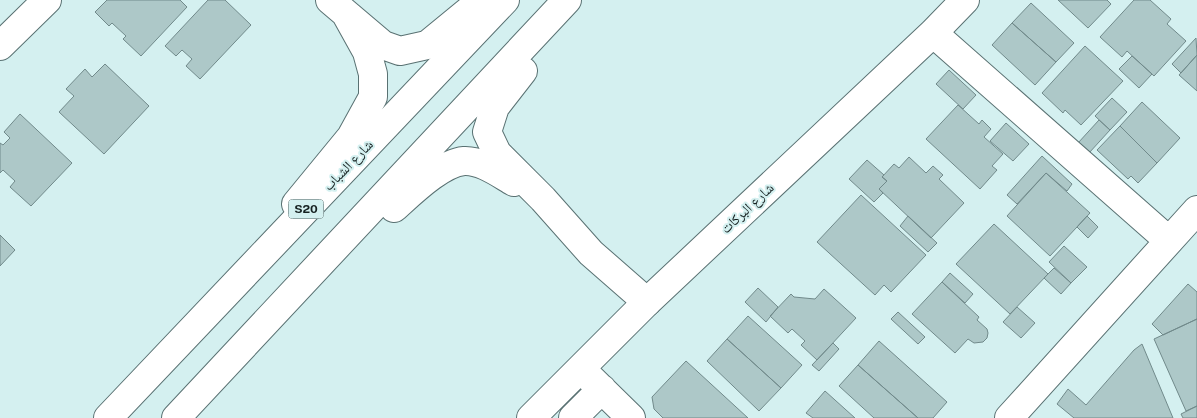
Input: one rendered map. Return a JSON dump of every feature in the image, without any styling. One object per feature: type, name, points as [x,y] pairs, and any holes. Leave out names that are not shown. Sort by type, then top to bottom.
[{"type":"street","points":[[0,46],[46,0]]},
{"type":"street","points":[[338,8],[383,45],[400,51],[427,44],[482,0]]},
{"type":"street","name":"شارع الشباب","points":[[108,418],[505,0]]},
{"type":"street","points":[[176,418],[567,0]]},
{"type":"street","points":[[578,0],[495,107],[487,132],[497,153],[543,199],[590,253],[648,302]]},
{"type":"street","name":"شارع البركات","points":[[531,418],[648,302],[933,33],[965,0]]},
{"type":"street","points":[[202,318],[351,138],[373,97],[373,74],[367,52],[338,8]]},
{"type":"street","points":[[933,33],[1168,240]]},
{"type":"street","points":[[277,312],[416,189],[448,166],[465,161],[488,166],[543,199]]},
{"type":"street","points":[[1009,418],[1197,210]]},
{"type":"street","points":[[581,369],[631,418]]},
{"type":"street","points":[[573,418],[602,389]]},
{"type":"building","points":[[107,0],[180,0],[187,7],[141,56],[123,39],[126,36],[112,23],[109,26],[95,12]]},
{"type":"building","points":[[208,0],[225,0],[251,25],[200,79],[186,66],[192,59],[182,50],[176,56],[165,46]]},
{"type":"building","points":[[1058,0],[1107,0],[1111,4],[1088,28]]},
{"type":"building","points":[[1134,0],[1150,0],[1171,19],[1167,24],[1186,41],[1154,76],[1127,51],[1122,57],[1100,37]]},
{"type":"building","points":[[1031,3],[1074,43],[1056,62],[1012,23]]},
{"type":"building","points":[[1012,23],[1056,62],[1035,85],[992,45]]},
{"type":"building","points":[[1196,38],[1197,55],[1181,73],[1172,64]]},
{"type":"building","points":[[1085,46],[1123,81],[1081,125],[1065,110],[1063,113],[1042,93]]},
{"type":"building","points":[[1197,55],[1197,91],[1179,75]]},
{"type":"building","points":[[1132,56],[1152,74],[1139,88],[1119,69]]},
{"type":"building","points":[[105,64],[149,106],[104,154],[59,112],[74,96],[66,89],[85,69],[92,77]]},
{"type":"building","points":[[949,70],[976,95],[963,109],[936,84]]},
{"type":"building","points":[[1112,98],[1127,112],[1110,130],[1095,116]]},
{"type":"building","points":[[1142,102],[1180,138],[1157,163],[1120,126]]},
{"type":"building","points":[[958,105],[979,124],[982,120],[991,129],[984,137],[1003,154],[992,166],[997,170],[980,189],[926,139]]},
{"type":"building","points":[[20,114],[72,163],[31,206],[10,187],[15,181],[3,170],[0,173],[0,143],[3,145],[10,138],[4,132]]},
{"type":"building","points":[[1099,120],[1110,130],[1089,153],[1078,143]]},
{"type":"building","points":[[1006,123],[1029,144],[1013,161],[990,141]]},
{"type":"building","points":[[1120,126],[1157,163],[1138,183],[1131,176],[1128,179],[1097,150]]},
{"type":"building","points":[[1042,156],[1072,184],[1067,191],[1046,173],[1017,204],[1007,195]]},
{"type":"building","points":[[909,157],[926,173],[933,166],[943,175],[939,179],[964,203],[931,238],[879,189],[887,181],[882,177],[894,164],[899,168]]},
{"type":"building","points":[[867,160],[884,175],[882,177],[887,181],[879,189],[883,193],[874,202],[849,179]]},
{"type":"building","points":[[1046,173],[1090,213],[1050,256],[1007,216]]},
{"type":"building","points":[[861,195],[926,255],[891,292],[884,285],[875,295],[817,242]]},
{"type":"building","points":[[908,216],[937,243],[928,252],[900,226]]},
{"type":"building","points":[[1087,216],[1098,227],[1088,238],[1077,227]]},
{"type":"building","points":[[994,224],[1048,274],[1010,314],[956,264]]},
{"type":"building","points":[[0,235],[15,250],[0,266]]},
{"type":"building","points":[[1064,246],[1087,267],[1071,283],[1049,262]]},
{"type":"building","points":[[1054,268],[1071,283],[1061,294],[1044,278]]},
{"type":"building","points":[[950,273],[973,294],[965,303],[942,282]]},
{"type":"building","points":[[942,282],[979,317],[977,320],[987,329],[988,333],[987,338],[983,342],[974,343],[968,339],[955,353],[912,314]]},
{"type":"building","points":[[1188,284],[1197,292],[1197,319],[1163,335],[1152,324]]},
{"type":"building","points":[[758,288],[778,307],[766,322],[745,302]]},
{"type":"building","points":[[824,289],[856,318],[817,360],[801,345],[805,341],[792,329],[788,333],[770,316],[791,294],[794,297],[815,299]]},
{"type":"building","points":[[1017,307],[1035,323],[1021,338],[1003,322]]},
{"type":"building","points":[[898,312],[925,337],[918,344],[891,319]]},
{"type":"building","points":[[748,316],[802,365],[781,388],[727,339]]},
{"type":"building","points":[[1197,319],[1197,406],[1186,411],[1154,339]]},
{"type":"building","points":[[727,339],[781,388],[759,411],[707,361]]},
{"type":"building","points":[[879,341],[947,402],[933,418],[918,418],[858,365]]},
{"type":"building","points":[[833,343],[839,349],[819,371],[812,365]]},
{"type":"building","points":[[1142,344],[1173,418],[1074,418],[1057,404],[1068,389],[1086,405],[1134,350]]},
{"type":"building","points":[[686,361],[748,418],[663,418],[654,409],[652,397]]},
{"type":"building","points":[[858,365],[918,418],[874,418],[839,386]]},
{"type":"building","points":[[825,391],[855,418],[813,418],[806,413]]},
{"type":"building","points":[[1197,406],[1197,418],[1183,418],[1181,414]]}]
